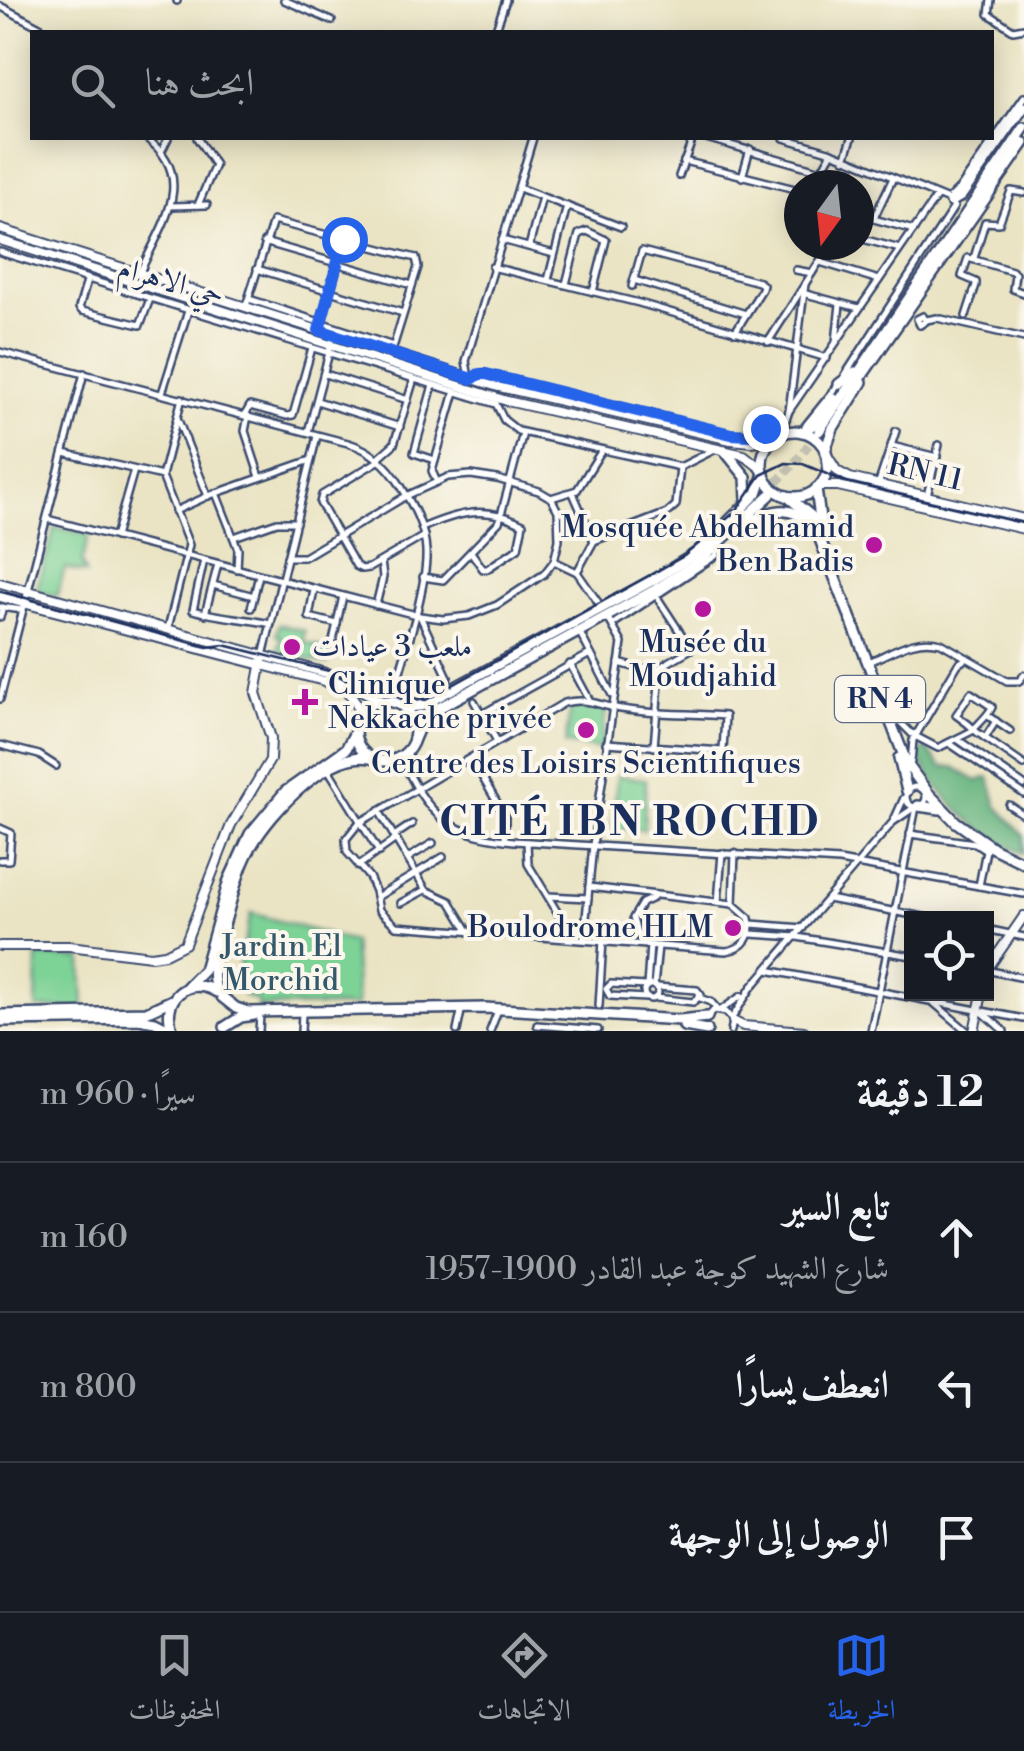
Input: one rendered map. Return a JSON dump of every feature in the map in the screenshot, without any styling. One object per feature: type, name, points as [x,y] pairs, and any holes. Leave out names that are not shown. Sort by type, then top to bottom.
[{"type":"highway","points":[[951,203],[961,196],[1024,107]]},
{"type":"highway","points":[[885,346],[820,432],[1024,128]]},
{"type":"highway","points":[[720,544],[772,500],[806,495],[818,488],[827,472],[826,453],[834,428],[885,346],[1024,143]]},
{"type":"highway","points":[[801,432],[813,425],[864,362]]},
{"type":"highway","points":[[839,384],[855,372]]},
{"type":"highway","points":[[681,563],[716,534],[760,487],[766,449],[780,433],[814,436],[826,453]]},
{"type":"highway","points":[[720,450],[746,477],[746,504]]},
{"type":"highway","points":[[764,472],[771,486],[786,495]]},
{"type":"highway","name":"RN 4","points":[[818,488],[821,527],[911,762],[959,818],[1024,860]]},
{"type":"highway","points":[[0,1018],[146,1012],[172,1000],[204,970],[229,880],[250,834],[284,792],[346,749],[358,718],[370,704],[382,701],[421,706],[607,617],[720,535],[769,494],[720,544]]},
{"type":"highway","name":"RN 4","points":[[786,495],[812,516],[896,741],[914,775],[946,812],[980,840],[1024,860]]},
{"type":"highway","points":[[224,1029],[228,1011],[212,973],[236,883],[251,846],[283,804],[328,770],[352,756],[387,762],[397,759],[412,744],[424,716],[607,617],[766,512],[794,512],[814,531],[838,584]]},
{"type":"highway","points":[[399,705],[414,725],[412,744]]},
{"type":"highway","points":[[354,734],[361,750],[370,758]]},
{"type":"highway","points":[[896,741],[906,793]]},
{"type":"highway","points":[[916,806],[946,812]]},
{"type":"highway","points":[[188,987],[205,986],[240,1010],[254,1012],[465,1008],[680,1020],[706,1017]]},
{"type":"highway","points":[[172,1000],[168,1013],[174,1031]]},
{"type":"highway","points":[[224,1029],[241,1017],[260,1015],[461,1012],[498,1013],[537,1024],[697,1026],[707,1030]]},
{"type":"highway","points":[[0,1018],[139,1019],[174,1031]]},
{"type":"main road","points":[[0,227],[206,294],[320,326],[470,378],[752,442],[780,433]]},
{"type":"main road","points":[[0,240],[330,350],[495,400],[749,458],[764,472]]},
{"type":"main road","points":[[46,268],[49,256]]},
{"type":"main road","points":[[192,307],[206,294]]},
{"type":"main road","name":"RN 11","points":[[826,453],[843,475],[1024,519]]},
{"type":"main road","name":"RN 11","points":[[818,488],[838,486],[1024,529]]},
{"type":"main road","points":[[0,583],[168,628],[342,688],[356,701],[358,718]]},
{"type":"main road","points":[[0,596],[24,606],[326,673],[382,701]]},
{"type":"main road","points":[[0,946],[70,946],[151,956],[184,944],[227,834],[272,755],[271,738],[256,692],[262,660]]},
{"type":"main road","points":[[994,960],[1024,916]]},
{"type":"main road","points":[[971,1031],[980,1001]]},
{"type":"main road","points":[[732,1023],[804,1031]]},
{"type":"main road","points":[[738,1031],[770,1029]]},
{"type":"street","points":[[496,30],[506,0]]},
{"type":"street","points":[[991,0],[988,14],[1013,30],[1024,28]]},
{"type":"street","points":[[289,1],[332,21]]},
{"type":"street","points":[[0,6],[45,30]]},
{"type":"street","points":[[801,432],[839,384],[960,188],[1024,98]]},
{"type":"street","points":[[141,271],[176,183],[161,152],[148,140]]},
{"type":"street","points":[[161,152],[167,140]]},
{"type":"street","points":[[198,205],[214,165],[199,140]]},
{"type":"street","points":[[456,374],[466,361],[532,140]]},
{"type":"street","points":[[679,176],[692,140]]},
{"type":"street","points":[[715,140],[819,170]]},
{"type":"street","points":[[791,140],[832,152],[951,203]]},
{"type":"street","points":[[846,159],[851,140]]},
{"type":"street","points":[[742,177],[750,148]]},
{"type":"street","points":[[823,170],[832,152]]},
{"type":"street","points":[[684,161],[784,187]]},
{"type":"street","points":[[892,180],[874,218],[914,230]]},
{"type":"street","points":[[518,188],[621,227]]},
{"type":"street","points":[[974,258],[985,222],[999,223],[1011,192],[1024,193]]},
{"type":"street","points":[[780,433],[789,412],[937,196]]},
{"type":"street","points":[[530,247],[542,197]]},
{"type":"street","points":[[170,206],[207,206]]},
{"type":"street","points":[[548,280],[567,206]]},
{"type":"street","points":[[247,303],[273,220],[344,239],[418,259],[392,350],[320,326],[344,239]]},
{"type":"street","points":[[566,284],[579,234],[587,231],[606,240],[593,292]]},
{"type":"street","points":[[502,240],[554,254]]},
{"type":"street","points":[[264,242],[412,285]]},
{"type":"street","points":[[874,242],[900,248]]},
{"type":"street","points":[[735,332],[762,289],[760,282],[642,251],[633,283],[746,314]]},
{"type":"street","name":"حي الاهرام","points":[[0,252],[87,281],[192,307],[455,392],[495,400]]},
{"type":"street","points":[[966,316],[976,282],[964,278],[966,260],[974,258],[1012,271],[1013,289],[1024,293]]},
{"type":"street","points":[[768,342],[820,262],[878,280]]},
{"type":"street","points":[[492,267],[566,284],[826,358]]},
{"type":"street","points":[[256,269],[403,312]]},
{"type":"street","points":[[796,270],[812,272]]},
{"type":"street","points":[[87,281],[79,308],[82,310],[140,325],[150,298]]},
{"type":"street","points":[[789,412],[805,284]]},
{"type":"street","points":[[806,294],[859,308]]},
{"type":"street","points":[[836,345],[840,302]]},
{"type":"street","points":[[162,393],[192,307]]},
{"type":"street","points":[[926,320],[937,318],[1024,338]]},
{"type":"street","points":[[308,432],[334,334]]},
{"type":"street","points":[[260,477],[244,431],[249,406],[287,416],[294,414],[312,348]]},
{"type":"street","points":[[0,352],[354,444],[379,459],[406,496],[422,528],[426,556],[417,615],[393,695],[399,705]]},
{"type":"street","points":[[466,361],[470,378]]},
{"type":"street","points":[[0,699],[84,373]]},
{"type":"street","points":[[324,374],[408,400]]},
{"type":"street","points":[[414,379],[393,446],[320,497],[320,504],[358,568],[369,568],[424,536]]},
{"type":"street","points":[[433,385],[414,453],[436,460]]},
{"type":"street","points":[[437,482],[432,473],[455,392]]},
{"type":"street","points":[[168,628],[189,545],[162,476],[182,398]]},
{"type":"street","points":[[495,400],[509,426],[523,432],[680,468],[720,450]]},
{"type":"street","points":[[316,401],[400,427]]},
{"type":"street","points":[[177,417],[208,496]]},
{"type":"street","points":[[878,486],[896,431]]},
{"type":"street","points":[[423,577],[442,580],[497,524],[523,432]]},
{"type":"street","points":[[262,660],[318,434]]},
{"type":"street","points":[[892,446],[936,457]]},
{"type":"street","points":[[927,496],[940,446]]},
{"type":"street","points":[[551,498],[582,485],[602,450]]},
{"type":"street","points":[[64,453],[162,476]]},
{"type":"street","points":[[176,511],[311,460]]},
{"type":"street","points":[[885,465],[932,476]]},
{"type":"street","points":[[578,572],[594,541],[676,506],[680,468]]},
{"type":"street","points":[[115,538],[134,470]]},
{"type":"street","points":[[47,519],[417,615],[458,618],[490,608],[536,581],[554,561],[560,527],[558,511],[551,498],[539,490],[472,475],[437,482],[406,496],[304,557],[287,557]]},
{"type":"street","points":[[573,492],[594,541]]},
{"type":"street","points":[[216,493],[239,554],[237,569]]},
{"type":"street","points":[[422,528],[462,512],[501,516],[524,524],[518,548],[486,570],[471,552]]},
{"type":"street","points":[[234,537],[267,524],[296,522]]},
{"type":"street","points":[[607,617],[656,597],[718,555],[720,544]]},
{"type":"street","points":[[204,560],[192,609],[243,622],[271,624]]},
{"type":"street","points":[[554,561],[578,572],[622,642],[593,845],[584,939]]},
{"type":"street","points":[[376,605],[384,577],[381,562]]},
{"type":"street","points":[[205,614],[218,564]]},
{"type":"street","points":[[250,608],[259,575]]},
{"type":"street","points":[[213,585],[254,596]]},
{"type":"street","points":[[314,589],[308,616],[336,624]]},
{"type":"street","points":[[333,641],[343,596]]},
{"type":"street","points":[[618,662],[652,672],[691,648],[656,597]]},
{"type":"street","points":[[0,617],[2,607],[24,606]]},
{"type":"street","points":[[417,615],[448,676],[437,686]]},
{"type":"street","points":[[579,631],[613,698]]},
{"type":"street","points":[[872,661],[924,640],[941,643],[1007,681],[1014,683],[1024,675]]},
{"type":"street","points":[[482,714],[590,654]]},
{"type":"street","points":[[911,762],[916,734],[958,664],[968,658]]},
{"type":"street","points":[[570,664],[590,700]]},
{"type":"street","points":[[654,747],[659,683]]},
{"type":"street","points":[[890,712],[912,734],[936,748],[974,729],[992,706],[972,694],[967,694],[956,714],[974,729],[985,738],[1024,765]]},
{"type":"street","points":[[474,700],[498,742]]},
{"type":"street","points":[[589,886],[733,904],[744,910],[751,924],[750,934],[744,945],[726,952],[396,926],[379,910],[369,877],[346,846],[349,833],[359,823],[564,703],[590,700],[612,707],[726,716],[722,768]]},
{"type":"street","points":[[986,715],[1010,731]]},
{"type":"street","points":[[985,738],[996,721]]},
{"type":"street","points":[[957,739],[1024,785]]},
{"type":"street","points":[[949,742],[1024,794]]},
{"type":"street","points":[[412,744],[405,759],[418,789],[446,824],[466,834],[527,842],[858,863],[1024,894]]},
{"type":"street","points":[[606,744],[723,752]]},
{"type":"street","points":[[0,745],[39,755],[56,766]]},
{"type":"street","points":[[471,758],[505,816],[505,840]]},
{"type":"street","points":[[387,762],[407,770]]},
{"type":"street","points":[[328,770],[378,852]]},
{"type":"street","points":[[700,998],[712,1002],[732,1023],[751,988],[892,822],[906,793],[914,787],[923,789],[925,800],[892,822]]},
{"type":"street","points":[[906,793],[909,804],[916,806]]},
{"type":"street","points":[[1009,805],[1024,815]]},
{"type":"street","points":[[871,1031],[916,806]]},
{"type":"street","points":[[379,812],[426,890],[450,901],[470,932]]},
{"type":"street","points":[[358,866],[412,824]]},
{"type":"street","points":[[0,831],[10,841],[8,862],[0,860]]},
{"type":"street","points":[[910,834],[975,843],[986,850],[979,886]]},
{"type":"street","points":[[0,842],[10,841]]},
{"type":"street","points":[[527,842],[526,860],[567,928],[566,938]]},
{"type":"street","points":[[408,858],[432,843]]},
{"type":"street","points":[[0,852],[9,854]]},
{"type":"street","points":[[718,902],[722,852]]},
{"type":"street","points":[[733,904],[735,853]]},
{"type":"street","points":[[377,897],[443,857]]},
{"type":"street","points":[[401,903],[426,890]]},
{"type":"street","points":[[548,896],[588,898]]},
{"type":"street","points":[[651,945],[637,934],[634,918],[642,903],[658,897]]},
{"type":"street","points":[[828,899],[904,914]]},
{"type":"street","points":[[751,924],[803,928]]},
{"type":"street","points":[[994,931],[1024,937]]},
{"type":"street","points":[[750,934],[796,937],[904,955]]},
{"type":"street","points":[[599,1006],[603,940]]},
{"type":"street","points":[[646,998],[651,986],[651,945]]},
{"type":"street","points":[[767,970],[904,996]]},
{"type":"street","points":[[994,972],[1024,978]]},
{"type":"street","points":[[610,984],[697,990],[700,998],[694,1002],[610,996],[606,989],[610,984]]},
{"type":"street","points":[[651,986],[656,998]]},
{"type":"street","points":[[707,1030],[706,1017],[751,988]]},
{"type":"street","points":[[931,1001],[1024,1019]]},
{"type":"street","points":[[931,1001],[971,1031]]},
{"type":"street","points":[[978,1009],[1004,1031]]},
{"type":"street","points":[[456,1031],[461,1012]]},
{"type":"street","points":[[490,1031],[498,1013]]},
{"type":"street","points":[[301,1031],[302,1014]]},
{"type":"street","points":[[259,1031],[260,1015]]},
{"type":"street","points":[[537,1024],[568,1029],[599,1027]]},
{"type":"green space","points":[[55,527],[89,535],[82,562],[86,573],[65,568],[57,596],[36,591]]},
{"type":"green space","points":[[279,624],[305,631],[303,642],[331,650],[327,664],[277,652]]},
{"type":"green space","name":"Centre des Loisirs Scientifiques","points":[[571,707],[606,710],[601,749],[565,744]]},
{"type":"green space","points":[[926,748],[942,767],[954,767],[977,781],[989,777],[997,806],[1024,835],[1024,854],[976,826],[948,800],[917,753]]},
{"type":"green space","points":[[617,776],[646,779],[644,830],[613,828]]},
{"type":"green space","name":"Jardin El Morchid","points":[[251,913],[353,942],[357,1006],[258,1007],[257,1000],[244,996],[235,984]]},
{"type":"green space","points":[[37,955],[82,959],[84,1009],[36,1008]]},
{"type":"tunnel","points":[[767,492],[819,431]]},
{"type":"tram line","points":[[0,591],[207,647],[224,645],[329,671],[369,692],[426,700],[684,556],[736,511],[761,475],[786,463],[803,464],[843,481],[1024,523]]},
{"type":"place","name":"Mosquée Abdelhamid Ben Badis","points":[[874,545]]},
{"type":"place","name":"Musée du Moudjahid","points":[[703,609]]},
{"type":"place","name":"ملعب 3 عيادات","points":[[292,647]]},
{"type":"place","name":"Clinique Nekkache privée","points":[[305,702]]},
{"type":"place","name":"Centre des Loisirs Scientifiques","points":[[586,730]]},
{"type":"place","name":"Boulodrome HLM","points":[[733,928]]},
{"type":"district","name":"CITÉ IBN ROCHD","points":[[630,823]]},
{"type":"route","points":[[344,239],[319,330],[472,379],[486,374],[731,434],[750,435],[765,428]]}]
